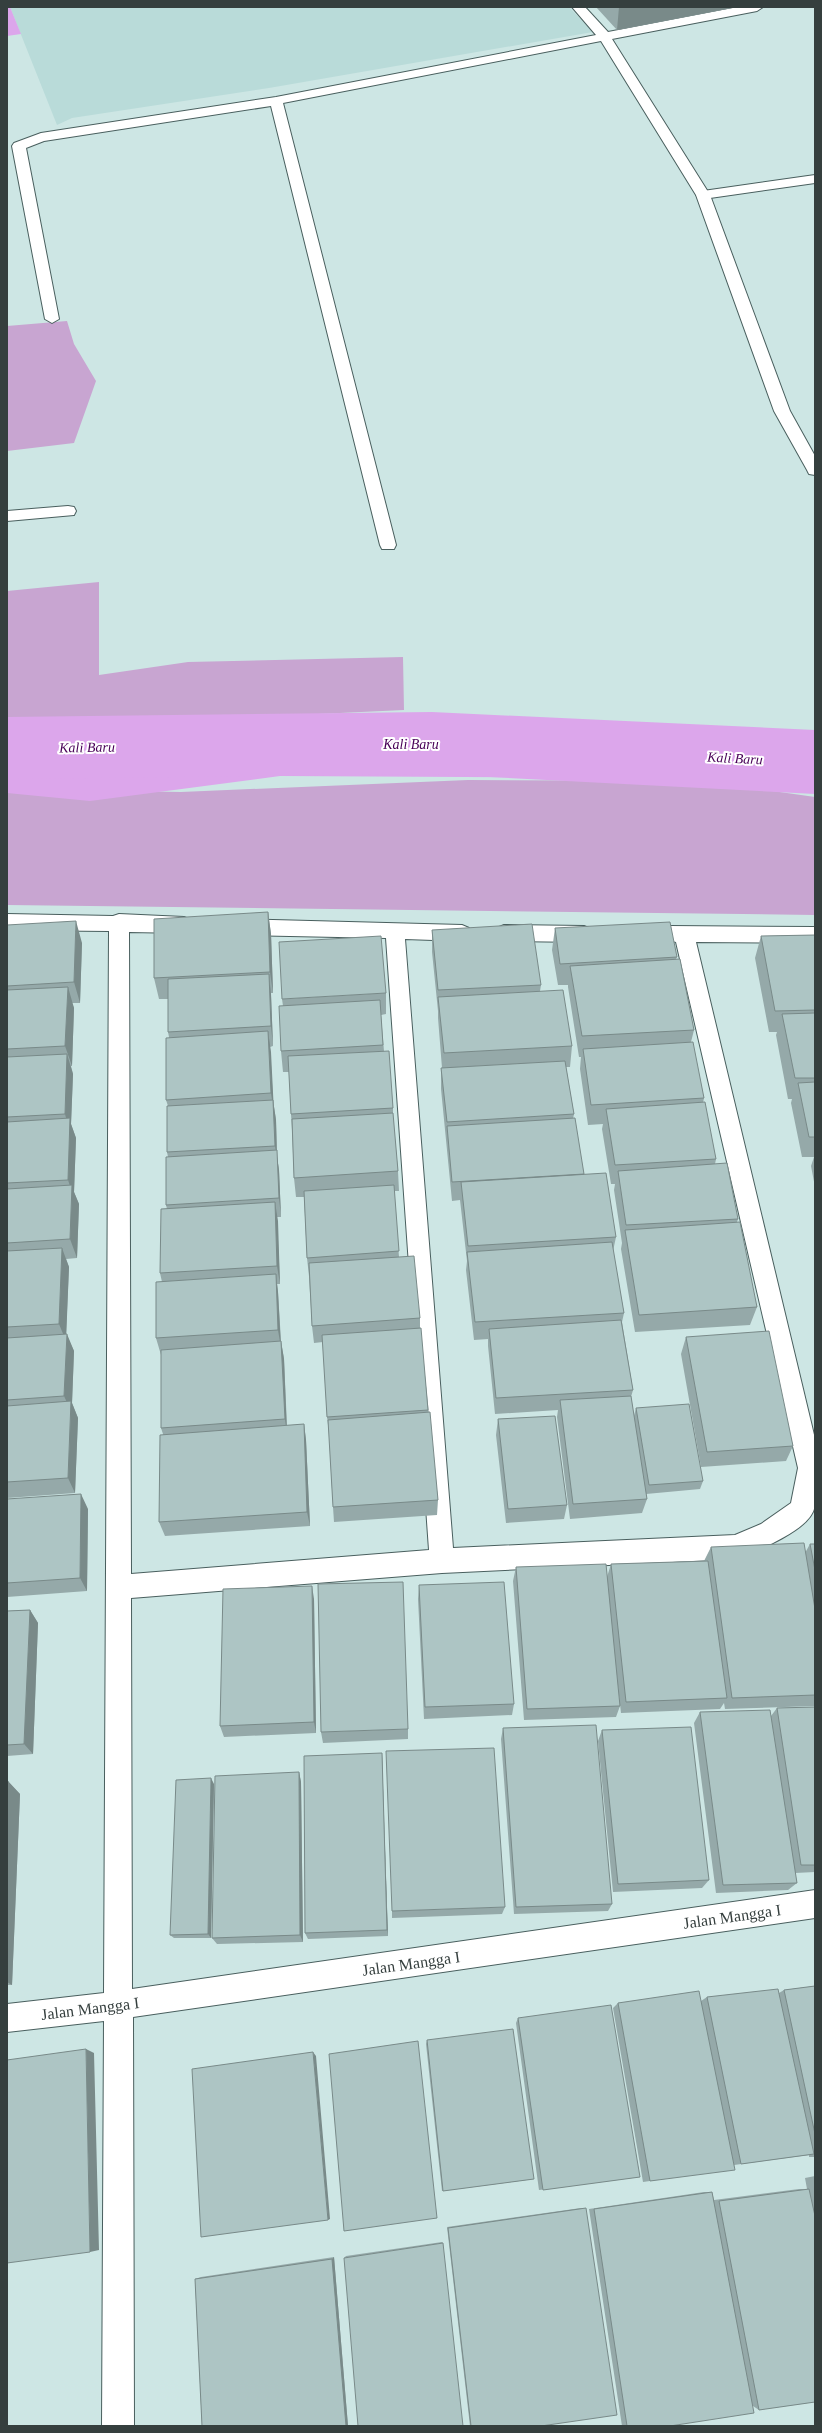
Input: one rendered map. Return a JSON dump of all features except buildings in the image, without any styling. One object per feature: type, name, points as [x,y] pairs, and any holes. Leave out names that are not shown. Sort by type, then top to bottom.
[{"type":"street","points":[[578,7],[605,37],[703,195],[782,411],[815,470]]},
{"type":"street","points":[[52,319],[20,146],[41,137],[276,101],[757,7]]},
{"type":"street","points":[[276,101],[388,545]]},
{"type":"street","points":[[703,195],[815,179]]},
{"type":"street","points":[[7,516],[68,511]]},
{"type":"street","points":[[7,922],[119,922],[394,933],[606,934]]},
{"type":"street","points":[[118,2426],[119,922]]},
{"type":"street","points":[[394,933],[442,1560]]},
{"type":"street","points":[[653,934],[815,935]]},
{"type":"street","points":[[118,1587],[442,1560],[736,1547],[770,1532],[808,1512],[810,1468],[684,934]]},
{"type":"street","name":"Jalan Mangga I","points":[[7,2018],[119,2005],[815,1904]]},
{"type":"shaded area","points":[[10,7],[569,7],[593,32],[269,88],[72,118],[57,125]]},
{"type":"shaded area","points":[[67,321],[74,344],[96,381],[74,443],[7,451],[7,326]]},
{"type":"shaded area","points":[[99,582],[99,675],[188,662],[403,657],[404,710],[100,724],[7,723],[7,591]]},
{"type":"shaded area","points":[[468,780],[701,781],[815,797],[815,915],[7,905],[7,789],[181,792]]},
{"type":"water","points":[[7,7],[10,7],[21,34],[7,36]]},
{"type":"water","points":[[7,739],[296,741],[690,748],[815,758],[815,792],[644,778],[280,776],[90,801],[7,793]]},
{"type":"waterway","name":"Kali Baru","points":[[7,748],[432,743],[815,762]]}]
